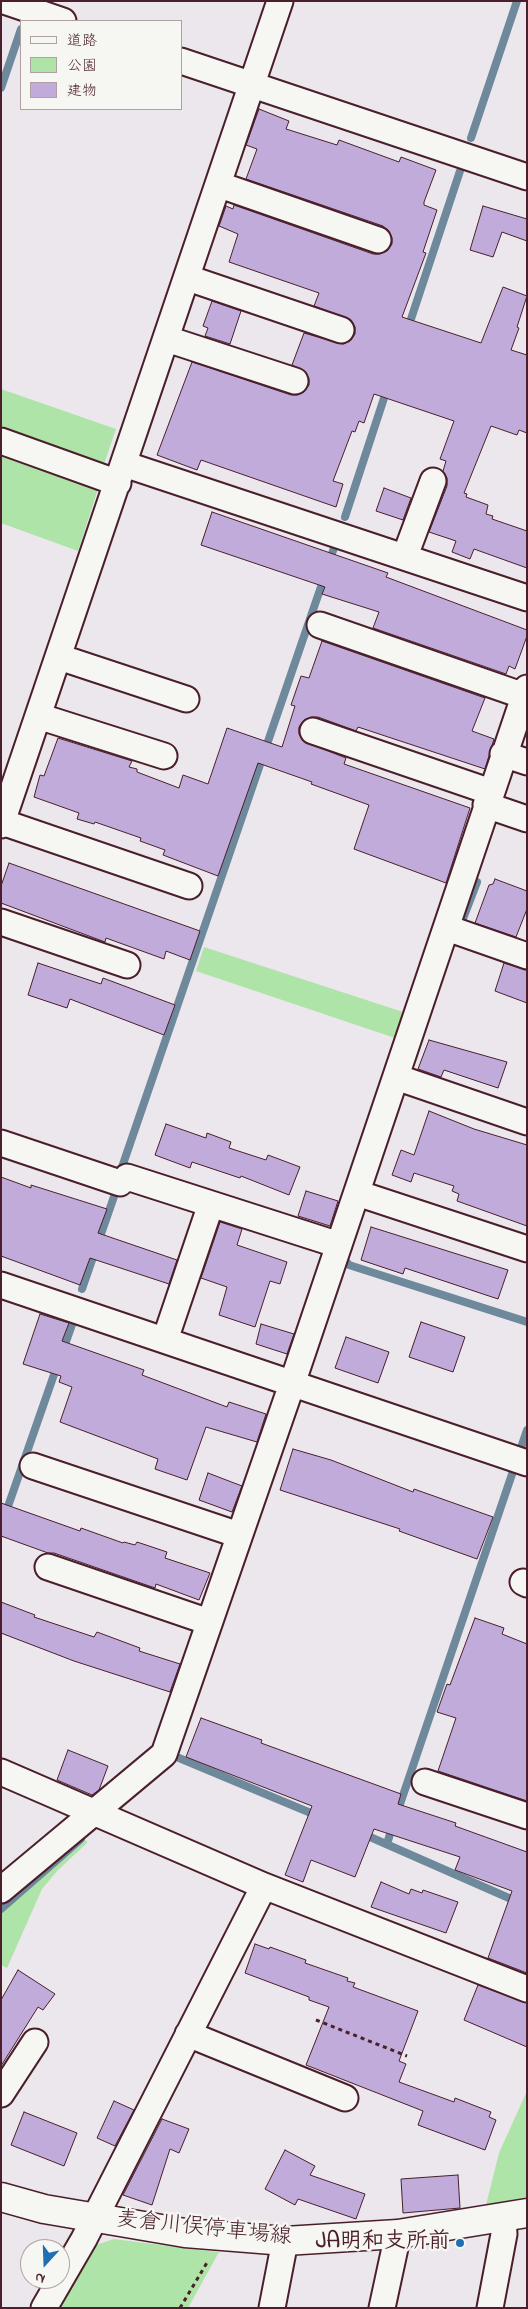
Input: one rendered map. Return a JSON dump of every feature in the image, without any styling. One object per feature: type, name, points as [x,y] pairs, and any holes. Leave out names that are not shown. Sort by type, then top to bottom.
[{"type":"main road","name":"麦倉川俣停車場線","points":[[1,2197],[44,2209],[95,2219],[185,2232],[285,2240],[398,2234],[515,2216]]},
{"type":"street","points":[[4,1],[60,20]]},
{"type":"street","points":[[189,886],[2,824],[220,185],[280,1]]},
{"type":"street","points":[[182,61],[527,177]]},
{"type":"street","points":[[220,185],[378,240]]},
{"type":"street","points":[[188,278],[341,330]]},
{"type":"street","points":[[167,339],[295,381]]},
{"type":"street","points":[[1,441],[121,473],[405,556],[527,598]]},
{"type":"street","points":[[405,556],[433,481]]},
{"type":"street","points":[[1,1890],[164,1754],[194,1687],[209,1622],[447,928],[503,754],[526,694],[320,625]]},
{"type":"street","points":[[58,657],[186,699]]},
{"type":"street","points":[[38,716],[164,756]]},
{"type":"street","points":[[313,731],[489,798],[527,819]]},
{"type":"street","points":[[503,754],[527,762]]},
{"type":"street","points":[[1,922],[127,965]]},
{"type":"street","points":[[447,928],[527,956]]},
{"type":"street","points":[[396,1077],[527,1122]]},
{"type":"street","points":[[1,1143],[211,1204],[339,1245]]},
{"type":"street","points":[[357,1193],[527,1249]]},
{"type":"street","points":[[169,1328],[211,1204]]},
{"type":"street","points":[[1,1285],[527,1463]]},
{"type":"street","points":[[33,1466],[240,1535]]},
{"type":"street","points":[[48,1567],[209,1622]]},
{"type":"street","points":[[1,1772],[457,1969],[527,1989]]},
{"type":"street","points":[[425,1782],[527,1816]]},
{"type":"street","points":[[44,2308],[95,2219],[100,2204],[188,2034],[221,1982],[264,1886]]},
{"type":"street","points":[[188,2034],[345,2098]]},
{"type":"street","points":[[1,2094],[35,2042]]},
{"type":"street","points":[[490,2308],[504,2234],[515,2216]]},
{"type":"street","points":[[382,2308],[398,2234]]},
{"type":"street","points":[[272,2308],[285,2240]]},
{"type":"path","points":[[316,2020],[407,2056]]},
{"type":"path","points":[[180,2308],[209,2259],[209,2254]]},
{"type":"green space","points":[[1,389],[116,429],[102,470],[1,433]]},
{"type":"green space","points":[[1,453],[99,486],[78,551],[1,523]]},
{"type":"green space","points":[[204,947],[403,1012],[395,1038],[196,971]]},
{"type":"green space","points":[[87,1840],[87,1843],[58,1870],[42,1889],[7,1968],[1,1965],[1,1910]]},
{"type":"green space","points":[[527,2091],[527,2197],[486,2205],[499,2153]]},
{"type":"green space","points":[[114,2239],[219,2252],[188,2308],[58,2308],[96,2245]]},
{"type":"building","points":[[259,109],[289,121],[286,129],[337,145],[339,140],[399,162],[401,157],[436,170],[424,205],[437,210],[423,252],[426,253],[402,317],[481,343],[503,287],[527,296],[511,350],[527,355],[527,433],[519,430],[517,435],[491,426],[464,493],[467,494],[466,497],[488,505],[486,514],[493,516],[492,519],[527,531],[527,568],[474,549],[470,559],[452,552],[456,541],[429,532],[447,486],[447,478],[443,471],[446,461],[440,459],[454,421],[374,394],[364,423],[359,421],[355,432],[352,431],[333,481],[343,484],[336,507],[201,460],[197,470],[157,455],[192,362],[291,395],[297,395],[304,392],[309,385],[306,372],[292,365],[304,333],[343,344],[350,341],[355,334],[355,327],[351,320],[314,306],[319,293],[229,262],[238,234],[219,226],[226,206],[233,209],[234,205],[373,254],[387,251],[392,244],[389,231],[383,226],[246,179],[257,149],[246,145]]},
{"type":"building","points":[[483,206],[527,219],[527,241],[502,232],[493,257],[470,250]]},
{"type":"building","points":[[212,301],[241,311],[230,344],[205,336],[208,328],[203,326]]},
{"type":"building","points":[[384,488],[411,498],[403,520],[376,511]]},
{"type":"building","points":[[212,512],[388,573],[386,577],[527,630],[527,636],[515,669],[509,666],[506,674],[373,628],[379,612],[322,594],[325,587],[201,545]]},
{"type":"building","points":[[322,641],[485,698],[472,731],[494,739],[485,769],[358,727],[356,731],[318,717],[304,720],[299,727],[299,734],[303,741],[346,758],[344,764],[470,808],[446,883],[354,849],[369,805],[258,763],[218,876],[163,855],[165,850],[140,841],[141,838],[95,822],[94,824],[77,819],[79,813],[34,797],[40,775],[44,776],[58,738],[132,761],[129,767],[137,769],[137,772],[179,788],[183,775],[208,784],[227,728],[282,747],[295,706],[291,705],[301,676],[309,678]]},
{"type":"building","points":[[9,863],[200,931],[190,960],[166,951],[164,959],[106,938],[105,942],[1,903],[1,886]]},
{"type":"building","points":[[495,879],[527,891],[527,909],[516,937],[475,923],[489,885],[493,884]]},
{"type":"building","points":[[38,963],[101,984],[103,978],[175,1005],[164,1035],[70,999],[67,1008],[28,995]]},
{"type":"building","points":[[504,963],[527,970],[527,1003],[495,991]]},
{"type":"building","points":[[429,1040],[507,1062],[498,1088],[444,1070],[441,1077],[418,1069]]},
{"type":"building","points":[[429,1111],[474,1129],[527,1145],[527,1226],[457,1201],[459,1194],[452,1191],[454,1186],[414,1173],[411,1182],[392,1175],[401,1150],[414,1155]]},
{"type":"building","points":[[166,1124],[206,1138],[207,1133],[231,1142],[229,1148],[266,1160],[268,1155],[300,1167],[289,1195],[241,1176],[240,1178],[192,1162],[190,1168],[155,1155]]},
{"type":"building","points":[[1,1177],[31,1188],[31,1185],[107,1209],[98,1233],[177,1260],[169,1284],[90,1258],[80,1285],[1,1256]]},
{"type":"building","points":[[306,1191],[338,1201],[330,1226],[298,1216]]},
{"type":"building","points":[[220,1222],[242,1229],[237,1245],[287,1262],[280,1284],[270,1281],[255,1327],[219,1315],[227,1287],[201,1278]]},
{"type":"building","points":[[371,1227],[508,1270],[498,1299],[405,1268],[403,1274],[361,1260]]},
{"type":"building","points":[[40,1314],[69,1323],[62,1341],[144,1370],[142,1375],[227,1407],[229,1402],[266,1414],[257,1442],[206,1427],[187,1480],[155,1469],[158,1459],[60,1422],[72,1387],[59,1382],[61,1376],[23,1364]]},
{"type":"building","points":[[421,1322],[465,1337],[453,1372],[409,1357]]},
{"type":"building","points":[[261,1324],[294,1334],[287,1354],[256,1344]]},
{"type":"building","points":[[346,1337],[389,1352],[378,1383],[335,1368]]},
{"type":"building","points":[[293,1449],[331,1460],[413,1492],[414,1489],[493,1517],[477,1559],[399,1531],[400,1529],[280,1490]]},
{"type":"building","points":[[208,1473],[242,1486],[232,1512],[199,1500]]},
{"type":"building","points":[[1,1503],[80,1531],[81,1528],[123,1543],[135,1545],[137,1542],[167,1552],[165,1558],[210,1573],[199,1600],[156,1584],[155,1588],[1,1536]]},
{"type":"building","points":[[1,1602],[35,1615],[34,1617],[94,1637],[97,1632],[140,1648],[139,1651],[180,1664],[170,1692],[74,1661],[1,1633]]},
{"type":"building","points":[[475,1618],[504,1628],[502,1634],[527,1644],[527,1801],[438,1771],[456,1718],[437,1712],[447,1684],[450,1685]]},
{"type":"building","points":[[201,1718],[262,1740],[261,1743],[401,1794],[398,1804],[456,1823],[455,1826],[527,1852],[527,1973],[488,1958],[512,1891],[455,1870],[460,1857],[374,1829],[355,1877],[311,1860],[303,1882],[285,1875],[312,1806],[186,1757]]},
{"type":"building","points":[[68,1750],[108,1766],[99,1790],[92,1795],[57,1780]]},
{"type":"building","points":[[381,1882],[409,1894],[411,1889],[422,1893],[423,1890],[458,1902],[446,1933],[371,1907]]},
{"type":"building","points":[[255,1944],[269,1949],[270,1947],[306,1960],[305,1963],[348,1978],[347,1981],[355,1983],[353,1987],[418,2011],[399,2061],[406,2064],[399,2082],[454,2102],[455,2098],[491,2112],[489,2117],[496,2120],[485,2150],[418,2125],[423,2111],[306,2065],[329,2007],[309,2000],[309,1997],[245,1973]]},
{"type":"building","points":[[18,1970],[55,1994],[43,2010],[38,2007],[1,2066],[1,2000]]},
{"type":"building","points":[[478,1985],[527,2003],[527,2047],[464,2020]]},
{"type":"building","points":[[114,2101],[134,2110],[115,2146],[97,2138]]},
{"type":"building","points":[[24,2112],[77,2133],[64,2166],[11,2145]]},
{"type":"building","points":[[162,2119],[189,2129],[179,2153],[170,2149],[152,2205],[123,2195]]},
{"type":"building","points":[[285,2150],[315,2166],[310,2175],[365,2194],[356,2219],[298,2199],[295,2205],[265,2189]]},
{"type":"building","points":[[458,2175],[460,2208],[403,2213],[401,2179]]},
{"type":"waterway","points":[[471,138],[517,1]]},
{"type":"waterway","points":[[1,88],[20,32]]},
{"type":"waterway","points":[[408,328],[460,171]]},
{"type":"waterway","points":[[345,517],[387,389]]},
{"type":"waterway","points":[[329,562],[334,548]]},
{"type":"waterway","points":[[121,1170],[324,578]]},
{"type":"waterway","points":[[459,929],[477,882]]},
{"type":"waterway","points":[[82,1289],[118,1185]]},
{"type":"waterway","points":[[345,1260],[349,1265],[527,1322]]},
{"type":"waterway","points":[[63,1350],[73,1322]]},
{"type":"waterway","points":[[5,1515],[57,1366]]},
{"type":"waterway","points":[[397,1813],[527,1430]]},
{"type":"waterway","points":[[179,1758],[318,1816]]},
{"type":"waterway","points":[[387,1844],[393,1824]]},
{"type":"waterway","points":[[361,1833],[518,1902]]},
{"type":"waterway","points":[[1,1909],[81,1839]]},
{"type":"place","name":"JA明和支所前","points":[[460,2243]]}]
